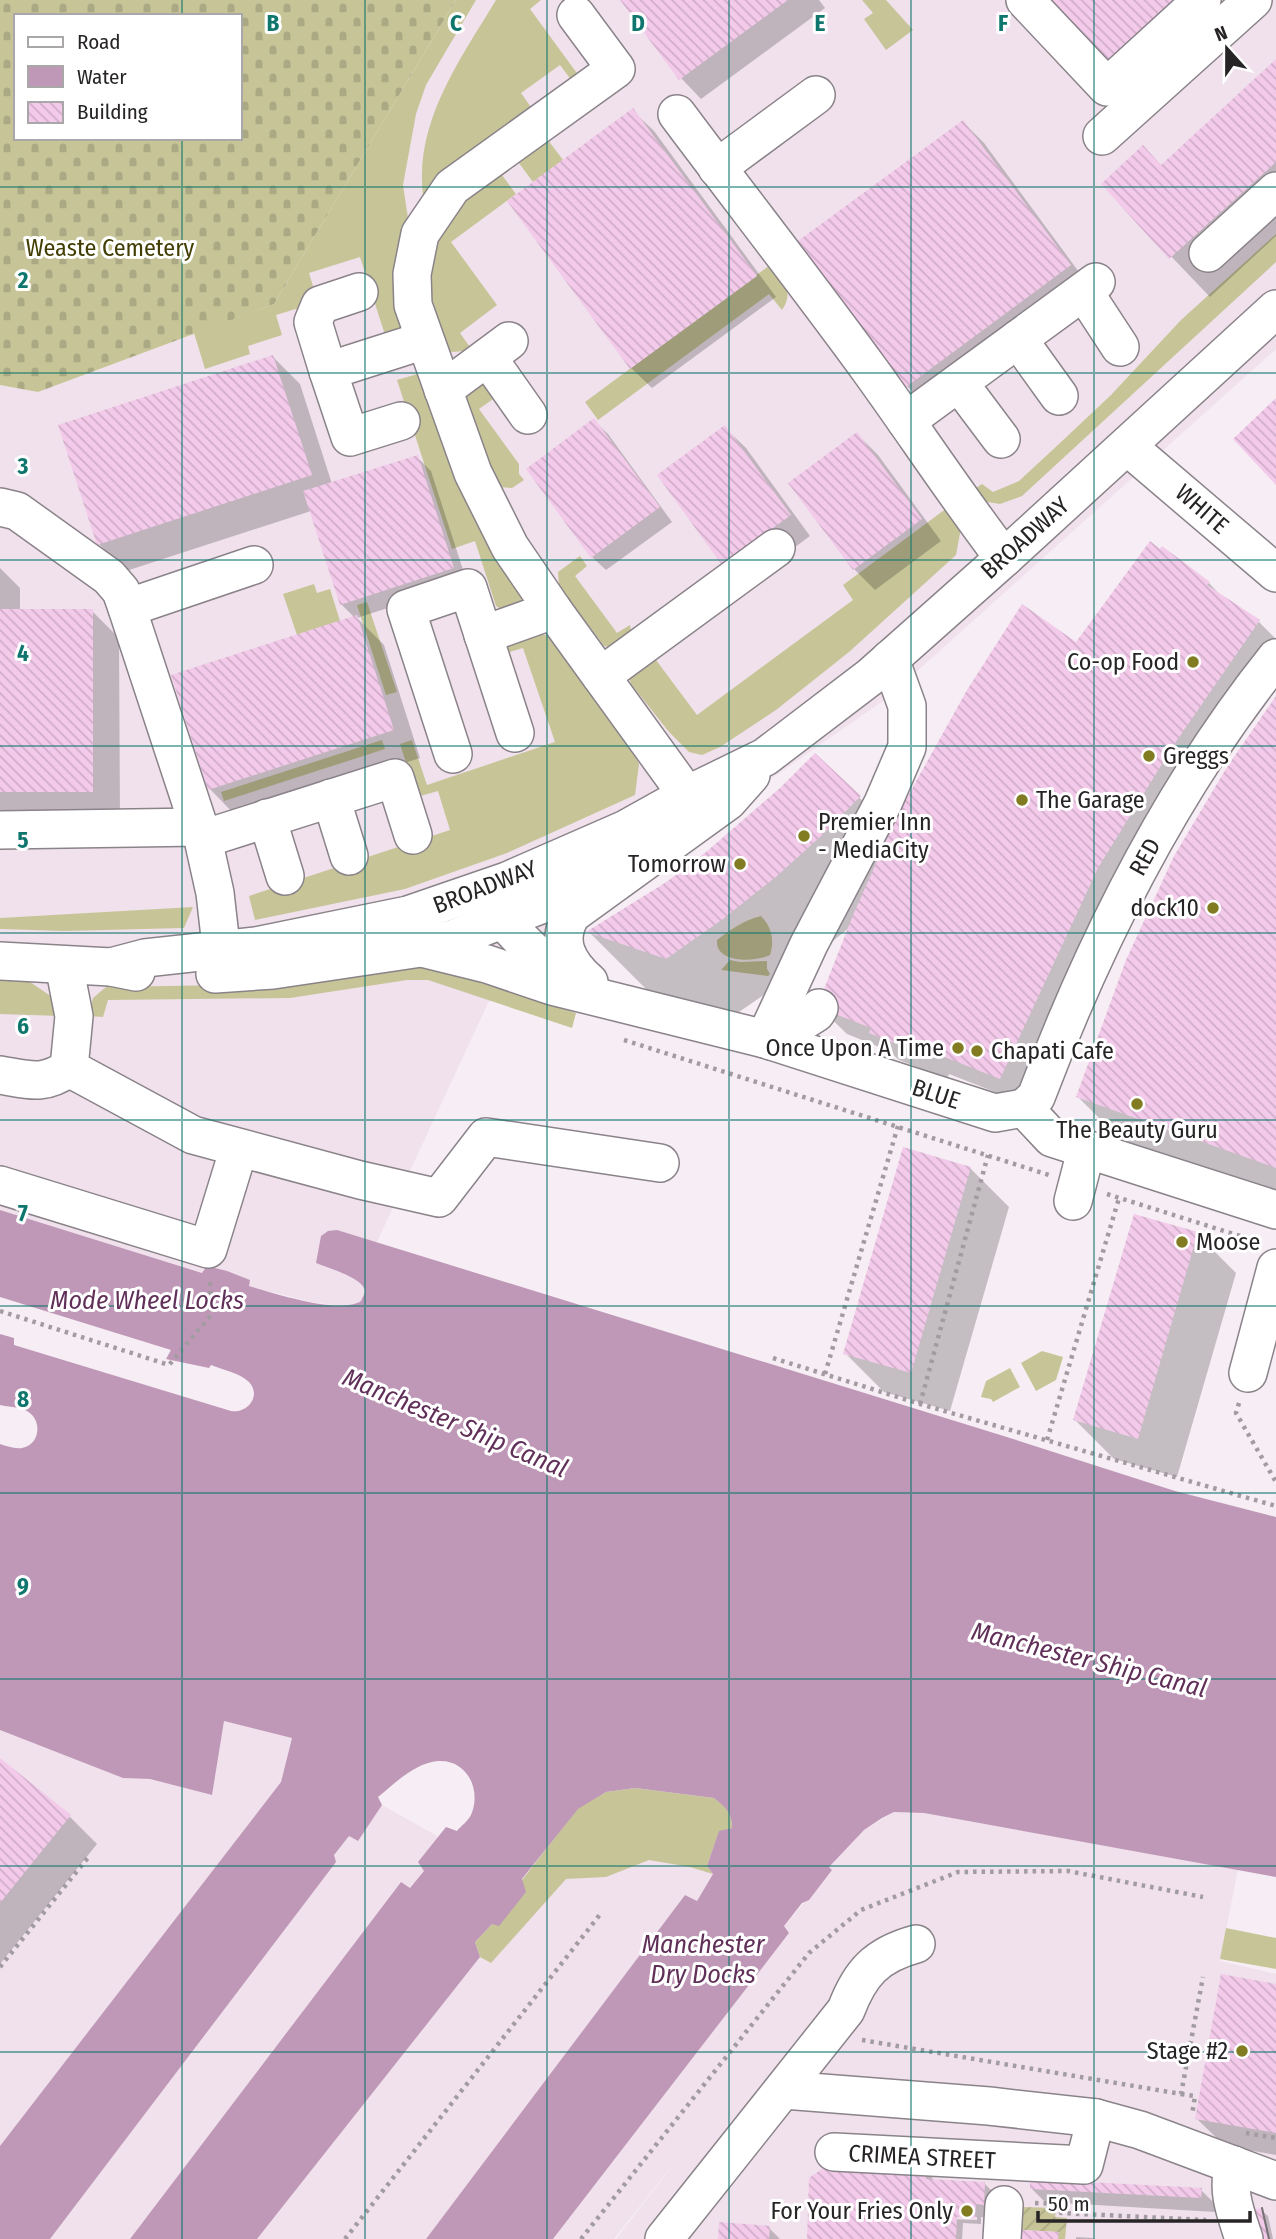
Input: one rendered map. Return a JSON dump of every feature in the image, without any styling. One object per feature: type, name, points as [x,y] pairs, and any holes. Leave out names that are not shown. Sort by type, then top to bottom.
[{"type":"street","points":[[1025,0],[1107,87],[1202,0]]},
{"type":"street","points":[[1102,136],[1253,0]]},
{"type":"street","points":[[576,15],[616,69],[452,187],[420,234],[412,274],[413,305],[473,473],[510,547],[552,610],[687,795]]},
{"type":"street","points":[[717,168],[816,95]]},
{"type":"street","points":[[677,114],[783,252],[1004,558]]},
{"type":"street","points":[[1208,253],[1276,191]]},
{"type":"street","points":[[906,421],[1090,287],[1120,346]]},
{"type":"street","points":[[359,292],[320,304],[313,322],[328,371],[350,437],[401,421]]},
{"type":"street","name":"BROADWAY","points":[[0,961],[111,967],[144,974],[190,975],[256,946],[408,915],[473,894],[626,830],[687,795],[765,757],[870,677],[1276,309]]},
{"type":"street","points":[[1018,339],[1059,396]]},
{"type":"street","points":[[328,371],[425,340]]},
{"type":"street","points":[[443,390],[498,349],[531,413]]},
{"type":"street","points":[[959,383],[1002,439]]},
{"type":"street","name":"WHITE","points":[[1127,446],[1276,573]]},
{"type":"street","points":[[0,507],[18,511],[109,578],[121,591],[202,833],[215,893],[223,962]]},
{"type":"street","points":[[601,676],[776,548]]},
{"type":"street","points":[[127,608],[254,565]]},
{"type":"street","points":[[453,754],[406,609],[468,588],[515,733]]},
{"type":"street","points":[[483,635],[552,610]]},
{"type":"street","name":"RED","points":[[1024,1108],[1036,1097],[1113,916],[1176,802],[1238,705],[1276,658]]},
{"type":"street","points":[[768,1040],[809,944],[883,803],[906,747],[907,706],[890,659]]},
{"type":"street","name":"BROADWAY","points":[[586,981],[569,960],[565,949],[564,927],[572,914],[727,801],[765,757]]},
{"type":"street","points":[[0,830],[202,833],[267,818],[395,778],[413,835]]},
{"type":"street","name":"BROADWAY","points":[[223,962],[273,970],[421,948],[455,938],[572,890],[742,785]]},
{"type":"street","points":[[331,798],[349,856]]},
{"type":"street","points":[[267,818],[285,876]]},
{"type":"street","name":"BROADWAY","points":[[111,967],[145,958],[185,954],[201,964],[223,962],[342,944],[412,928],[451,915],[494,908],[503,920],[554,968],[633,1005]]},
{"type":"street","name":"BLUE","points":[[421,948],[487,964],[552,986],[768,1040],[995,1113],[1024,1108]]},
{"type":"street","points":[[64,965],[74,1016],[69,1068]]},
{"type":"street","points":[[768,1040],[823,1009],[820,1057]]},
{"type":"street","points":[[0,1075],[35,1081],[55,1077],[69,1068]]},
{"type":"street","points":[[69,1068],[193,1135],[360,1180],[439,1198],[473,1150],[486,1137],[660,1163]]},
{"type":"street","points":[[1024,1108],[1052,1138],[1272,1230],[1248,1373]]},
{"type":"street","points":[[0,1185],[208,1250],[239,1148]]},
{"type":"street","points":[[1073,1189],[1086,1151]]},
{"type":"street","points":[[664,2239],[783,2090],[852,2025],[856,1985],[876,1961],[895,1950],[916,1944]]},
{"type":"street","points":[[783,2090],[989,2106],[1096,2118],[1140,2130],[1232,2206],[1276,2181]]},
{"type":"street","name":"CRIMEA STREET","points":[[834,2152],[1011,2198],[1084,2165],[1096,2118]]},
{"type":"path","points":[[611,1036],[988,1155],[1073,1189],[1272,1230]]},
{"type":"path","points":[[825,1374],[898,1126]]},
{"type":"path","points":[[920,1404],[988,1155]]},
{"type":"path","points":[[1047,1440],[1119,1198]]},
{"type":"path","points":[[0,1311],[169,1365],[211,1315],[208,1250]]},
{"type":"path","points":[[773,1358],[920,1404],[1276,1506]]},
{"type":"path","points":[[1248,1373],[1237,1413],[1276,1482]]},
{"type":"path","points":[[0,1967],[90,1855]]},
{"type":"path","points":[[345,2239],[602,1912]]},
{"type":"path","points":[[852,2025],[1181,2094],[1203,1977]]},
{"type":"path","points":[[1011,2198],[1062,2204],[1061,2213],[1232,2206]]},
{"type":"shaded area","points":[[456,0],[1276,0],[1276,349],[886,699],[674,846],[592,911],[488,1003],[376,1244],[337,1230],[318,1253],[316,1263],[358,1280],[364,1287],[365,1293],[361,1301],[348,1307],[311,1302],[248,1286],[207,1266],[202,1273],[0,1210],[0,385],[38,392],[274,304]]},
{"type":"shaded area","points":[[224,1721],[292,1737],[281,1782],[0,2146],[0,1730],[123,1778],[150,1779],[211,1795]]},
{"type":"shaded area","points":[[382,1805],[439,1837],[419,1862],[424,1871],[410,1888],[400,1883],[130,2239],[50,2239],[335,1862],[333,1855],[349,1836],[358,1841]]},
{"type":"shaded area","points":[[578,1808],[713,1874],[697,1901],[685,1895],[426,2239],[257,2239],[480,1957],[475,1942]]},
{"type":"shaded area","points":[[894,1812],[924,1813],[1238,1869],[1220,1961],[1276,1974],[1276,2239],[616,2239],[686,2148],[614,2239],[553,2239],[789,1933],[784,1926],[832,1870],[828,1867],[864,1830]]},
{"type":"green space","name":"Weaste Cemetery","points":[[0,0],[456,0],[274,304],[38,392],[0,385]]},
{"type":"green space","points":[[456,0],[476,0],[426,85],[416,114],[403,185],[409,225],[404,332],[386,338],[360,257],[309,273],[316,296],[312,304],[276,315],[282,335],[248,346],[250,354],[205,369],[194,333],[274,304]]},
{"type":"green space","points":[[496,0],[541,0],[530,9],[579,76],[572,81],[560,65],[521,93],[533,110],[441,175],[423,196],[422,169],[433,117],[455,69]]},
{"type":"green space","points":[[862,0],[886,0],[913,30],[886,50],[864,19],[873,13]]},
{"type":"green space","points":[[545,136],[563,160],[533,182],[516,159]]},
{"type":"green space","points":[[499,171],[516,194],[451,242],[497,305],[460,333],[472,350],[444,350],[428,292],[433,260],[443,231],[457,210]]},
{"type":"green space","points":[[1276,234],[1276,262],[1022,496],[1000,504],[982,501],[973,490],[982,484],[993,492],[1019,481],[1111,395],[1181,320]]},
{"type":"green space","points":[[770,265],[787,292],[782,310],[769,294],[598,420],[585,402]]},
{"type":"green space","points":[[421,373],[522,594],[521,602],[501,609],[496,606],[475,541],[452,549],[397,380]]},
{"type":"green space","points":[[484,381],[496,397],[479,409],[519,464],[519,474],[524,480],[512,488],[497,487],[465,407],[465,393]]},
{"type":"green space","points":[[947,508],[961,528],[956,555],[849,652],[776,710],[720,747],[702,755],[689,752],[669,732],[631,684],[629,677],[645,659],[656,660],[697,715],[853,600],[843,585]]},
{"type":"green space","points":[[580,556],[587,566],[575,576],[617,633],[630,625],[632,636],[615,648],[604,646],[559,586],[558,572]]},
{"type":"green space","points":[[314,584],[317,593],[330,589],[340,621],[297,635],[283,594]]},
{"type":"green space","points":[[367,602],[397,692],[386,695],[357,605]]},
{"type":"green space","points":[[531,635],[553,635],[623,734],[639,764],[635,795],[507,853],[405,889],[255,920],[249,896],[450,830],[438,791],[417,797],[400,744],[412,740],[427,785],[555,742],[523,648],[500,655],[502,645]]},
{"type":"green space","points":[[382,740],[385,749],[224,801],[221,792]]},
{"type":"green space","points":[[193,907],[184,928],[65,931],[0,929],[0,918]]},
{"type":"green space","points":[[761,916],[771,934],[770,955],[747,960],[722,953],[717,940],[738,925]]},
{"type":"green space","points":[[424,960],[458,975],[576,1013],[572,1028],[428,980],[407,980],[290,998],[108,1000],[103,1017],[89,1016],[93,998],[106,987],[226,985]]},
{"type":"green space","points":[[730,960],[767,961],[770,974],[768,976],[721,970]]},
{"type":"green space","points":[[0,978],[27,980],[61,1003],[60,1016],[0,1014]]},
{"type":"green space","points":[[1042,1351],[1063,1357],[1056,1380],[1036,1391],[1021,1363]]},
{"type":"green space","points":[[1010,1368],[1020,1387],[993,1402],[981,1397],[986,1381]]},
{"type":"green space","points":[[635,1788],[714,1798],[725,1807],[731,1818],[732,1828],[719,1832],[707,1866],[713,1874],[649,1860],[606,1877],[566,1879],[491,1963],[480,1957],[475,1942],[492,1924],[522,1880],[578,1808],[606,1792]]},
{"type":"green space","points":[[1226,1928],[1276,1938],[1276,1969],[1220,1959]]},
{"type":"green space","points":[[1022,2207],[1056,2208],[1055,2217],[1067,2218],[1065,2239],[1058,2239],[1058,2232],[1021,2230]]},
{"type":"water","points":[[0,1210],[202,1273],[207,1266],[227,1271],[250,1280],[249,1286],[290,1298],[338,1306],[351,1305],[361,1301],[365,1292],[363,1286],[352,1278],[316,1263],[321,1236],[328,1231],[337,1230],[1175,1491],[1276,1517],[1276,1877],[924,1813],[894,1812],[864,1830],[829,1867],[832,1870],[784,1926],[789,1933],[553,2239],[426,2239],[685,1895],[697,1901],[713,1874],[707,1866],[719,1831],[732,1828],[727,1810],[714,1798],[635,1788],[606,1792],[578,1809],[522,1879],[526,1892],[499,1926],[492,1924],[475,1942],[480,1957],[257,2239],[130,2239],[401,1882],[410,1888],[424,1871],[418,1862],[446,1827],[457,1831],[470,1817],[475,1796],[470,1778],[457,1765],[438,1761],[430,1763],[406,1774],[378,1797],[382,1805],[358,1841],[349,1836],[334,1855],[336,1862],[50,2239],[0,2239],[0,2146],[281,1782],[292,1738],[224,1721],[212,1795],[150,1779],[123,1778],[0,1730],[0,1444],[13,1448],[28,1446],[36,1437],[37,1426],[36,1420],[27,1411],[0,1405],[0,1334],[14,1338],[14,1345],[231,1411],[247,1407],[254,1393],[249,1382],[231,1372],[211,1365],[209,1368],[166,1359],[171,1350],[0,1297]]},
{"type":"building","points":[[620,0],[788,0],[679,80]]},
{"type":"building","points":[[1041,0],[1193,0],[1110,76]]},
{"type":"building","points":[[1276,59],[1276,162],[1169,259],[1101,184],[1143,145],[1161,165]]},
{"type":"building","points":[[633,108],[757,276],[630,369],[507,201]]},
{"type":"building","points":[[963,120],[1071,265],[906,387],[798,241]]},
{"type":"building","points":[[273,355],[312,475],[97,545],[58,425]]},
{"type":"building","points":[[1276,398],[1276,485],[1233,439]]},
{"type":"building","points":[[594,418],[660,507],[591,558],[526,469]]},
{"type":"building","points":[[725,425],[791,515],[722,565],[657,475]]},
{"type":"building","points":[[857,432],[922,519],[853,570],[788,483]]},
{"type":"building","points":[[418,455],[454,568],[340,605],[303,491]]},
{"type":"building","name":"The Garage","points":[[1150,541],[1160,549],[1162,546],[1210,582],[1207,585],[1260,620],[1173,746],[1098,868],[1000,1079],[922,1048],[920,1053],[869,1033],[871,1028],[817,1007],[853,915],[899,812],[967,690],[1022,604],[1076,642]]},
{"type":"building","points":[[0,609],[93,609],[93,792],[0,792]]},
{"type":"building","points":[[357,615],[394,730],[208,790],[171,675]]},
{"type":"building","name":"dock10","points":[[1276,696],[1276,1168],[1076,1097],[1126,960],[1174,856],[1227,767]]},
{"type":"building","name":"Tomorrow","points":[[815,753],[861,796],[777,876],[723,919],[666,959],[586,932],[668,881],[706,852],[780,788]]},
{"type":"building","points":[[903,1147],[971,1167],[911,1373],[843,1354]]},
{"type":"building","points":[[1134,1214],[1198,1232],[1138,1439],[1073,1420]]},
{"type":"building","points":[[0,1758],[71,1815],[0,1903]]},
{"type":"building","name":"Stage #2","points":[[1221,1974],[1276,1984],[1276,2133],[1195,2119]]},
{"type":"building","points":[[829,2164],[927,2170],[926,2179],[985,2182],[984,2205],[976,2204],[975,2218],[957,2217],[956,2239],[807,2239],[809,2178]]},
{"type":"building","points":[[1030,2179],[1202,2188],[1201,2198],[1030,2189]]},
{"type":"building","points":[[1262,2208],[1269,2239],[1259,2239],[1253,2210]]},
{"type":"building","points":[[719,2222],[770,2226],[769,2239],[718,2239]]},
{"type":"building","points":[[1021,2230],[1059,2232],[1058,2239],[1020,2239]]},
{"type":"tram line","points":[[1262,2208],[1269,2239]]},
{"type":"place","name":"Co-op Food","points":[[1193,662]]},
{"type":"place","name":"Greggs","points":[[1149,756]]},
{"type":"place","name":"The Garage","points":[[1022,800]]},
{"type":"place","name":"Premier Inn - MediaCity","points":[[804,836]]},
{"type":"place","name":"Tomorrow","points":[[740,864]]},
{"type":"place","name":"dock10","points":[[1213,908]]},
{"type":"place","name":"Once Upon A Time","points":[[958,1048]]},
{"type":"place","name":"Chapati Cafe","points":[[977,1051]]},
{"type":"place","name":"The Beauty Guru","points":[[1137,1104]]},
{"type":"place","name":"Moose","points":[[1182,1242]]},
{"type":"place","name":"Stage #2","points":[[1242,2051]]},
{"type":"place","name":"For Your Fries Only","points":[[967,2211]]},
{"type":"water label","name":"Mode Wheel Locks","points":[[147,1300]]},
{"type":"water label","name":"Manchester Ship Canal","points":[[455,1423]]},
{"type":"water label","name":"Manchester Ship Canal","points":[[1089,1660]]},
{"type":"water label","name":"Manchester Dry Docks","points":[[703,1959]]}]
